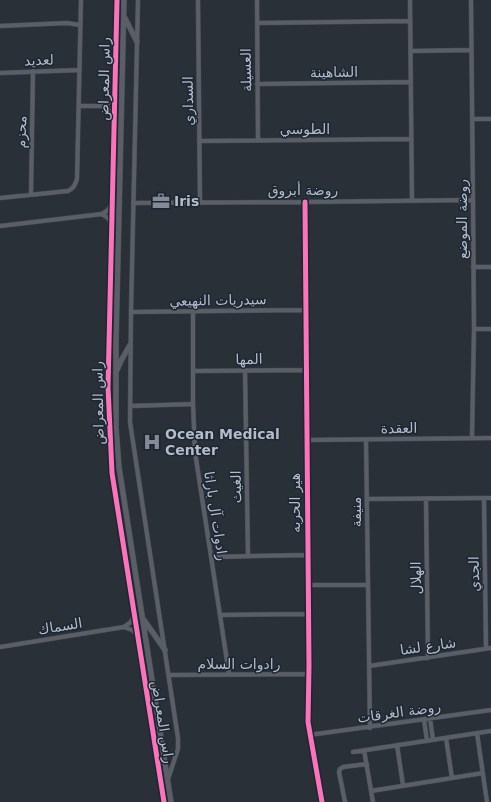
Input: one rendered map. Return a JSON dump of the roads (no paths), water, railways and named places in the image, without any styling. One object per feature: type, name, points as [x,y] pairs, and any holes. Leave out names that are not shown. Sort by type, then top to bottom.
[{"type":"street","points":[[0,198],[68,190],[74,187],[77,179],[81,0]]},
{"type":"street","name":"راس المعراض","points":[[124,0],[116,427],[119,467],[171,802]]},
{"type":"street","name":"راس المعراض","points":[[138,0],[130,345],[130,422],[179,743],[168,782]]},
{"type":"street","name":"السداري","points":[[198,0],[200,202]]},
{"type":"street","name":"العسيلة","points":[[256,0],[258,140]]},
{"type":"street","points":[[410,0],[412,201]]},
{"type":"street","name":"روضة الموضع","points":[[471,0],[474,200],[472,438]]},
{"type":"street","name":"راس المعراض","points":[[117,1],[108,387],[112,473],[164,802]]},
{"type":"street","points":[[123,15],[137,42]]},
{"type":"street","points":[[257,23],[410,21]]},
{"type":"street","points":[[0,26],[67,23],[80,25]]},
{"type":"street","points":[[410,51],[471,50]]},
{"type":"street","name":"لعديد","points":[[0,72],[79,70]]},
{"type":"street","name":"محزم","points":[[31,194],[33,71]]},
{"type":"street","name":"الشاهينة","points":[[257,84],[411,82]]},
{"type":"street","points":[[105,106],[115,96]]},
{"type":"street","points":[[79,106],[105,106],[115,115]]},
{"type":"street","points":[[472,119],[491,119]]},
{"type":"street","name":"الطوسي","points":[[199,141],[411,139]]},
{"type":"street","name":"روضة أبروق","points":[[133,202],[474,200]]},
{"type":"street","name":"هير الحربه","points":[[305,202],[309,674],[308,722],[309,735],[322,802]]},
{"type":"street","points":[[0,226],[102,214],[108,210],[112,204]]},
{"type":"street","points":[[102,214],[108,218],[112,224]]},
{"type":"street","points":[[473,267],[491,267]]},
{"type":"street","name":"سيدريات النهيعي","points":[[131,312],[305,310]]},
{"type":"street","name":"رادوات آل باراثا","points":[[193,311],[193,404],[195,452],[229,674]]},
{"type":"street","points":[[474,329],[491,329]]},
{"type":"street","points":[[116,375],[122,359],[130,345]]},
{"type":"street","name":"الغيث","points":[[245,370],[248,556]]},
{"type":"street","name":"المها","points":[[193,371],[306,370]]},
{"type":"street","points":[[130,406],[193,404]]},
{"type":"street","name":"العقدة","points":[[306,440],[491,438]]},
{"type":"street","name":"منيفة","points":[[366,440],[370,728]]},
{"type":"street","name":"الجدي","points":[[484,498],[489,649]]},
{"type":"street","points":[[367,499],[491,498]]},
{"type":"street","name":"الهلال","points":[[426,499],[428,658]]},
{"type":"street","points":[[211,557],[308,555]]},
{"type":"street","points":[[308,585],[367,585]]},
{"type":"street","points":[[124,627],[131,622],[135,614]]},
{"type":"street","points":[[220,615],[308,614]]},
{"type":"street","points":[[141,615],[165,650]]},
{"type":"street","points":[[124,627],[132,630],[138,635]]},
{"type":"street","name":"السماك","points":[[0,647],[124,627]]},
{"type":"street","name":"شارع لشا","points":[[369,666],[489,649]]},
{"type":"street","name":"رادوات السلام","points":[[169,675],[309,674]]},
{"type":"street","name":"روضة الغرقات","points":[[309,735],[370,728],[491,710]]},
{"type":"street","points":[[430,718],[433,740]]},
{"type":"street","points":[[424,719],[427,741]]},
{"type":"street","points":[[353,752],[491,731]]},
{"type":"street","points":[[478,733],[486,802]]},
{"type":"street","points":[[446,738],[452,778]]},
{"type":"street","points":[[397,745],[403,785]]},
{"type":"street","points":[[364,750],[374,802]]},
{"type":"street","points":[[345,802],[340,770],[343,767],[367,764]]},
{"type":"street","points":[[372,790],[483,773]]},
{"type":"place","name":"Iris","points":[[161,201]]},
{"type":"place","name":"Ocean Medical Center","points":[[152,442]]}]
